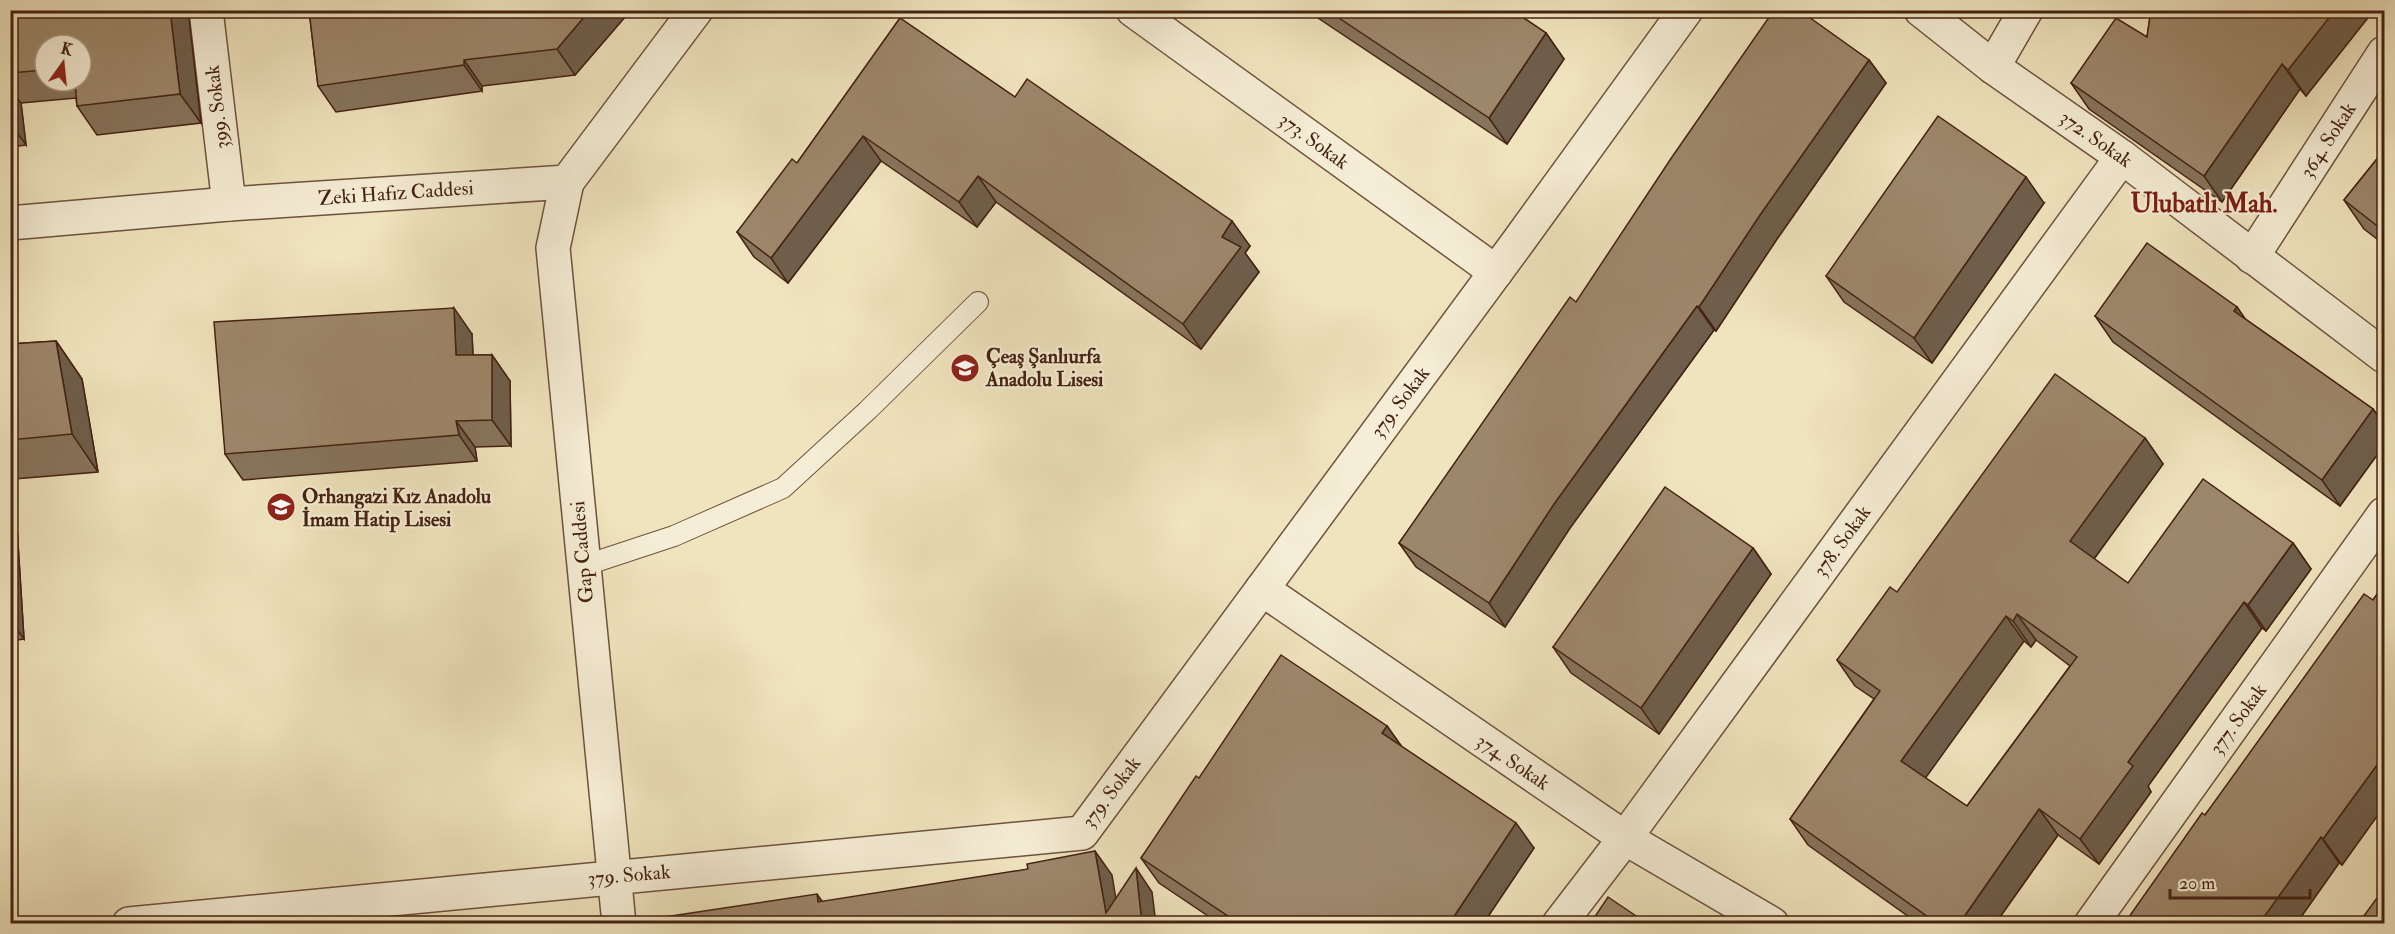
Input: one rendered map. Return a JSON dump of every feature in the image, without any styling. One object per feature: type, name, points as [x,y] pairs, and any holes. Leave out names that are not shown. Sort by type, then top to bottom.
[{"type":"street","name":"399. Sokak","points":[[206,10],[229,204]]},
{"type":"street","points":[[567,182],[696,10]]},
{"type":"street","name":"373. Sokak","points":[[1133,10],[1496,272]]},
{"type":"street","name":"379. Sokak","points":[[129,924],[1082,833],[1496,272],[1686,10]]},
{"type":"street","name":"372. Sokak","points":[[1921,10],[1993,66],[2122,157],[2385,356]]},
{"type":"street","points":[[1993,66],[2026,10]]},
{"type":"street","name":"364. Sokak","points":[[2252,256],[2385,53]]},
{"type":"street","name":"378. Sokak","points":[[1559,924],[1625,838],[2122,157]]},
{"type":"street","name":"Zeki Hafız Caddesi","points":[[10,223],[229,204],[567,182]]},
{"type":"street","name":"Gap Caddesi","points":[[567,182],[553,248],[619,924]]},
{"type":"street","name":"377. Sokak","points":[[2091,924],[2385,514]]},
{"type":"street","name":"374. Sokak","points":[[1262,589],[1625,838],[1772,924]]},
{"type":"lane","points":[[584,566],[674,536],[783,488],[868,410],[978,302]]},
{"type":"building","points":[[10,10],[170,10],[180,94],[77,106],[76,93],[93,93],[93,33],[33,33],[33,71],[10,73]]},
{"type":"building","points":[[309,10],[590,10],[557,49],[464,60],[464,65],[318,86]]},
{"type":"building","points":[[1327,10],[1512,10],[1546,33],[1489,118]]},
{"type":"building","points":[[1774,10],[1799,10],[1869,60],[1760,215],[1699,307],[1697,306],[1554,504],[1489,603],[1399,543],[1570,297],[1576,302],[1672,157]]},
{"type":"building","points":[[2151,10],[2335,10],[2288,70],[2282,64],[2204,176],[2071,83],[2116,18],[2147,37]]},
{"type":"building","points":[[900,18],[1015,97],[1027,79],[1232,221],[1222,237],[1241,247],[1183,324],[978,176],[959,202],[863,136],[771,258],[737,232],[792,159],[797,163]]},
{"type":"building","points":[[1938,116],[2026,177],[1914,338],[1826,276]]},
{"type":"building","points":[[2385,149],[2385,232],[2344,200]]},
{"type":"building","points":[[2147,243],[2237,307],[2234,311],[2373,409],[2322,480],[2095,316]]},
{"type":"building","name":"Orhangazi Kız Anadolu İmam Hatip Lisesi","points":[[454,308],[456,355],[492,355],[492,420],[456,421],[459,435],[225,454],[214,322]]},
{"type":"building","points":[[56,341],[72,434],[10,440],[10,344]]},
{"type":"building","points":[[2055,374],[2145,438],[2070,541],[2128,583],[2203,479],[2293,543],[2248,605],[2244,602],[2128,762],[2133,766],[2080,839],[2039,809],[1959,924],[1938,924],[1790,819],[1880,691],[1837,660],[1890,587],[1897,592]],"holes":[[[2017,614],[2077,657],[1967,806],[1901,761],[2006,616],[2013,621]]]},
{"type":"building","points":[[1665,487],[1753,548],[1641,708],[1553,647]]},
{"type":"building","points":[[2385,583],[2385,754],[2323,839],[2321,837],[2259,924],[2124,924],[2202,813],[2205,815],[2364,594],[2373,600]]},
{"type":"building","points":[[1281,655],[1387,726],[1382,733],[1516,823],[1449,924],[1240,924],[1141,858],[1196,776],[1199,778]]},
{"type":"building","points":[[1095,851],[1106,913],[1136,868],[1142,924],[666,924],[665,917],[817,894],[818,902],[1028,869],[1027,864]]},
{"type":"building","points":[[2385,887],[2385,924],[2358,924]]},
{"type":"building","points":[[1608,897],[1648,924],[1590,924]]},
{"type":"place","name":"Çeaş Şanlıurfa Anadolu Lisesi","points":[[965,368]]},
{"type":"place","name":"Orhangazi Kız Anadolu İmam Hatip Lisesi","points":[[281,507]]},
{"type":"district","name":"Ulubatlı Mah.","points":[[2204,204]]}]
